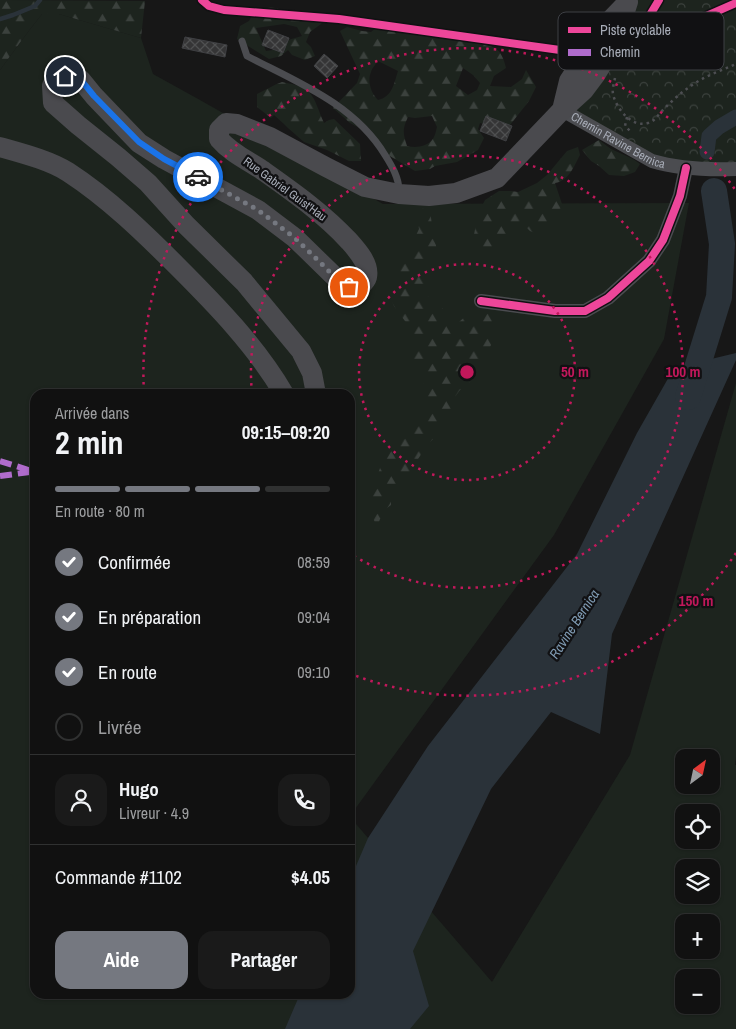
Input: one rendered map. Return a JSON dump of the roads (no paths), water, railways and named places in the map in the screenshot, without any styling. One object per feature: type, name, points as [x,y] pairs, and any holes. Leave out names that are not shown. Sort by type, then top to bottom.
[{"type":"main road","points":[[618,12],[629,1]]},
{"type":"main road","points":[[562,110],[569,81],[576,70]]},
{"type":"main road","name":"Rue Gabriel Guist'Hau","points":[[315,389],[312,373],[301,351],[244,282],[148,183],[53,103],[52,86],[65,76],[81,80],[139,142],[164,159],[258,210],[295,238],[334,276],[349,287],[360,286],[366,279],[367,268],[358,252],[334,225],[308,204],[260,169],[228,149],[219,139],[219,130],[226,123],[237,124],[270,137],[365,187],[399,194],[429,196],[456,193],[497,178],[562,110],[584,90],[598,70]]},
{"type":"main road","points":[[0,147],[32,156],[66,171],[110,203],[143,232],[197,286],[262,360],[281,389]]},
{"type":"street","name":"Chemin Ravine Bernica","points":[[562,110],[652,161],[686,168],[736,169]]},
{"type":"street","points":[[481,301],[555,311],[585,311],[608,298],[649,261],[663,240],[680,196],[686,168]]},
{"type":"lane","points":[[242,41],[247,56],[310,88],[339,106],[358,122],[379,145],[393,167],[399,185],[399,194]]},
{"type":"water","points":[[736,353],[736,360],[612,634],[600,734],[551,712],[491,789],[413,951],[429,1006],[410,1029],[285,1029],[298,999],[355,999],[355,868],[368,838],[428,746],[577,554],[637,433],[674,368]]},
{"type":"waterway","points":[[0,19],[35,6],[40,0]]},
{"type":"waterway","points":[[707,152],[709,136],[719,127],[736,117]]},
{"type":"waterway","name":"Ravine Bernica","points":[[688,397],[719,297],[722,244],[714,191]]}]
